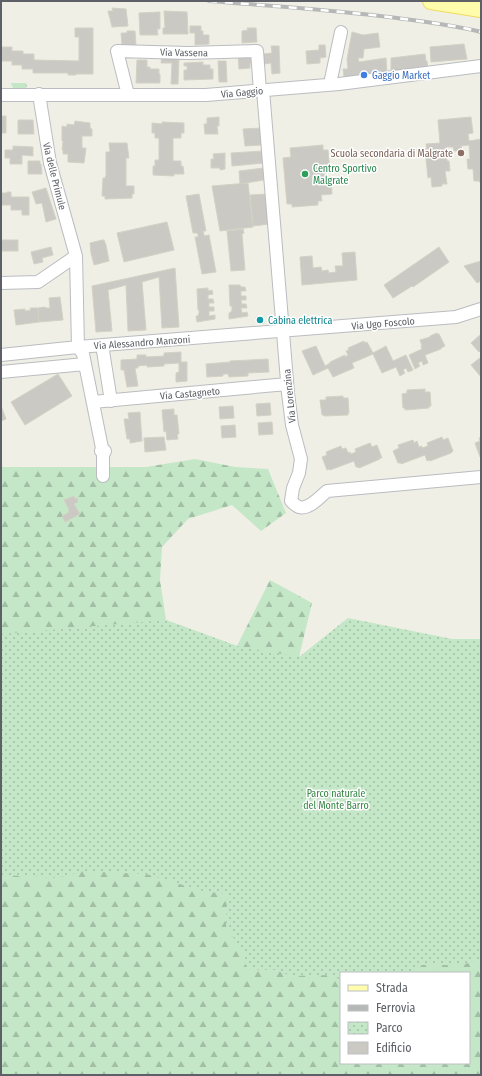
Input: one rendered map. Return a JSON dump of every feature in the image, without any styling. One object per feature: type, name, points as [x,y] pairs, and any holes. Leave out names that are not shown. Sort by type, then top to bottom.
[{"type":"main road","points":[[431,1],[481,9]]},
{"type":"street","points":[[330,84],[340,32]]},
{"type":"street","name":"Via Vassena","points":[[128,95],[117,50],[188,53],[257,51],[262,91]]},
{"type":"street","name":"Via Gaggio","points":[[1,95],[206,95],[330,84],[481,66]]},
{"type":"street","name":"Via Lorenzina","points":[[262,91],[284,331],[287,384],[292,425],[301,459],[291,501],[298,507],[305,507],[327,491],[481,477]]},
{"type":"street","name":"Via delle Primule","points":[[39,94],[50,163],[76,256],[78,347]]},
{"type":"street","points":[[1,284],[38,282],[76,256]]},
{"type":"street","name":"Via Ugo Foscolo","points":[[284,331],[456,316],[481,309]]},
{"type":"street","name":"Via Alessandro Manzoni","points":[[1,355],[78,347],[284,331]]},
{"type":"street","points":[[78,347],[83,354],[94,402],[102,448],[101,451],[105,451],[103,455],[103,476]]},
{"type":"street","points":[[104,351],[111,400]]},
{"type":"street","points":[[1,372],[85,364]]},
{"type":"street","name":"Via Castagneto","points":[[94,402],[287,384]]},
{"type":"green space","points":[[11,83],[26,83],[27,87],[24,89],[14,89]]},
{"type":"green space","points":[[195,459],[235,467],[268,469],[286,513],[261,531],[232,505],[188,519],[162,547],[160,580],[166,620],[237,646],[270,580],[312,603],[299,657],[481,697],[481,1075],[1,1075],[1,467],[146,467]]},
{"type":"green space","name":"Parco naturale del Monte Barro","points":[[348,618],[452,639],[481,639],[481,959],[462,965],[423,965],[412,972],[340,972],[340,980],[330,975],[291,976],[275,970],[259,970],[246,967],[243,952],[226,926],[227,894],[203,891],[146,874],[83,871],[57,878],[1,875],[1,634],[166,620],[237,646],[299,657]]},
{"type":"building","points":[[112,8],[126,9],[128,26],[112,27],[108,11],[113,11]]},
{"type":"building","points":[[164,11],[187,12],[188,34],[163,34],[163,28],[165,28]]},
{"type":"building","points":[[160,12],[160,29],[157,29],[158,35],[140,35],[139,13]]},
{"type":"building","points":[[190,26],[201,26],[203,35],[209,35],[209,44],[195,45],[195,33],[190,33]]},
{"type":"building","points":[[75,28],[93,28],[93,74],[68,75],[68,73],[33,73],[33,69],[22,69],[22,65],[12,65],[12,61],[1,61],[1,47],[12,47],[12,51],[23,51],[23,54],[34,54],[34,60],[79,61],[79,37],[75,37]]},
{"type":"building","points":[[247,28],[256,28],[257,42],[242,43],[242,31],[248,30]]},
{"type":"building","points":[[127,31],[135,31],[136,45],[122,45],[121,33],[127,33]]},
{"type":"building","points":[[352,32],[363,35],[378,33],[380,47],[364,49],[363,58],[358,58],[359,62],[386,58],[387,73],[344,77],[343,69],[348,69],[347,59]]},
{"type":"building","points":[[464,44],[467,59],[431,62],[430,47]]},
{"type":"building","points":[[319,45],[325,45],[326,57],[320,58],[320,63],[307,64],[306,51],[319,50]]},
{"type":"building","points":[[271,46],[279,46],[280,73],[272,74],[271,63],[264,64],[263,54],[272,53]]},
{"type":"building","points":[[251,54],[252,63],[250,63],[250,68],[239,69],[238,55]]},
{"type":"building","points":[[425,54],[428,69],[391,72],[391,58]]},
{"type":"building","points":[[162,56],[179,57],[178,84],[171,84],[172,63],[161,63]]},
{"type":"building","points":[[137,60],[147,60],[147,67],[150,67],[150,69],[159,69],[160,83],[136,83]]},
{"type":"building","points":[[218,61],[226,61],[227,82],[219,82]]},
{"type":"building","points":[[203,62],[203,65],[210,65],[210,69],[213,69],[213,79],[184,80],[184,70],[187,70],[187,66],[184,66],[184,63]]},
{"type":"building","points":[[1,116],[6,116],[6,133],[1,133]]},
{"type":"building","points":[[219,117],[219,126],[217,126],[218,134],[205,134],[204,124],[207,124],[207,118]]},
{"type":"building","points":[[471,117],[473,133],[468,134],[469,141],[481,139],[481,182],[474,181],[473,169],[468,169],[467,159],[470,159],[469,145],[461,146],[462,151],[454,151],[453,147],[446,147],[447,161],[449,161],[450,171],[445,171],[447,184],[432,187],[431,177],[428,178],[425,149],[427,149],[426,144],[440,143],[438,120]]},
{"type":"building","points":[[18,120],[33,120],[34,134],[18,134]]},
{"type":"building","points":[[75,121],[90,123],[90,128],[92,129],[92,136],[82,136],[82,148],[86,148],[84,163],[68,162],[68,154],[63,154],[62,150],[62,126],[67,127],[67,124],[74,125]]},
{"type":"building","points":[[162,122],[184,123],[184,133],[181,133],[181,138],[173,138],[173,161],[181,161],[184,174],[174,174],[174,176],[153,175],[155,160],[159,160],[159,138],[155,138],[155,133],[152,133],[152,123],[162,124]]},
{"type":"building","points":[[261,128],[262,145],[245,146],[243,129]]},
{"type":"building","points":[[109,143],[127,143],[129,158],[126,158],[126,186],[134,186],[134,194],[132,194],[132,198],[105,199],[105,196],[102,196],[103,178],[105,178],[106,175],[106,152],[110,152]]},
{"type":"building","name":"Centro Sportivo Malgrate","points":[[323,145],[323,150],[328,150],[330,171],[326,171],[326,178],[331,177],[332,194],[321,195],[322,201],[318,201],[318,205],[292,207],[292,204],[287,204],[283,158],[291,157],[290,148]]},
{"type":"building","points":[[13,146],[33,147],[33,156],[22,155],[22,164],[10,164],[10,158],[5,158],[5,150],[13,150]]},
{"type":"building","points":[[263,151],[264,163],[232,166],[231,153]]},
{"type":"building","points":[[225,153],[225,169],[220,170],[220,168],[211,168],[211,159],[214,159],[213,154]]},
{"type":"building","points":[[28,161],[40,161],[42,174],[28,174]]},
{"type":"building","points":[[263,168],[264,180],[240,184],[239,171]]},
{"type":"building","points":[[248,183],[253,227],[220,231],[212,186]]},
{"type":"building","points":[[46,188],[56,219],[46,222],[42,203],[36,204],[32,192]]},
{"type":"building","points":[[11,192],[11,197],[29,197],[29,215],[22,215],[22,210],[11,210],[11,205],[1,205],[1,193]]},
{"type":"building","points":[[199,194],[206,231],[203,231],[204,236],[209,235],[216,272],[202,274],[195,237],[198,237],[198,234],[193,233],[186,196]]},
{"type":"building","points":[[266,194],[269,224],[253,226],[250,195]]},
{"type":"building","points":[[167,222],[174,250],[124,262],[117,233]]},
{"type":"building","points":[[243,229],[244,233],[242,234],[245,270],[231,271],[227,231]]},
{"type":"building","points":[[1,240],[18,240],[18,251],[1,251]]},
{"type":"building","points":[[104,240],[106,245],[109,261],[94,265],[90,243]]},
{"type":"building","points":[[51,247],[53,255],[42,258],[43,262],[34,264],[31,252]]},
{"type":"building","points":[[439,247],[449,262],[413,287],[412,286],[393,298],[384,285]]},
{"type":"building","points":[[355,252],[357,280],[302,285],[300,257],[312,256],[313,268],[321,267],[322,271],[328,270],[329,273],[336,272],[335,266],[343,266],[342,253]]},
{"type":"building","points":[[481,261],[481,281],[477,283],[464,266]]},
{"type":"building","points":[[175,268],[179,327],[162,328],[159,277],[142,282],[146,330],[128,331],[126,285],[108,290],[112,331],[96,332],[92,286]]},
{"type":"building","points":[[229,285],[240,285],[241,287],[245,287],[246,291],[241,291],[241,296],[246,296],[246,300],[241,300],[242,304],[246,304],[247,308],[241,308],[242,313],[247,312],[248,316],[229,319],[229,313],[232,310],[232,306],[230,306]]},
{"type":"building","points":[[208,288],[208,291],[212,290],[213,294],[208,295],[208,299],[213,299],[214,303],[209,303],[209,307],[214,307],[214,311],[209,311],[209,316],[215,315],[215,319],[197,322],[196,316],[198,316],[199,310],[197,289]]},
{"type":"building","points":[[60,297],[63,320],[39,322],[38,308],[50,308],[49,298]]},
{"type":"building","points":[[30,308],[38,308],[39,322],[16,325],[14,310],[25,309],[25,311],[31,310]]},
{"type":"building","name":"Cabina elettrica","points":[[256,317],[263,317],[264,323],[257,323]]},
{"type":"building","points":[[437,333],[445,346],[425,355],[428,363],[423,365],[422,361],[418,363],[420,366],[415,369],[409,355],[422,349],[420,340]]},
{"type":"building","points":[[481,334],[481,350],[479,352],[471,343]]},
{"type":"building","points":[[364,341],[364,343],[367,342],[373,353],[386,346],[393,361],[406,355],[413,370],[408,372],[406,368],[403,370],[405,373],[400,376],[396,367],[382,373],[373,354],[352,363],[354,368],[333,377],[328,368],[313,375],[302,351],[316,346],[325,366],[345,355],[345,357],[348,355],[346,351],[349,350],[348,348]]},
{"type":"building","points":[[181,352],[181,362],[187,362],[187,381],[176,382],[176,373],[179,372],[179,363],[164,364],[164,366],[147,367],[147,365],[138,366],[138,368],[135,368],[138,386],[127,387],[124,370],[121,370],[121,360],[137,359],[137,355],[146,355],[146,357],[164,356],[164,353]]},
{"type":"building","points":[[481,357],[481,377],[471,365]]},
{"type":"building","points":[[268,359],[269,372],[248,373],[248,376],[229,377],[228,374],[223,374],[223,376],[207,377],[206,364]]},
{"type":"building","points":[[58,374],[72,396],[25,425],[11,402]]},
{"type":"building","points":[[425,389],[425,392],[430,392],[431,406],[429,406],[429,408],[405,410],[405,408],[403,408],[402,394],[407,393],[407,390]]},
{"type":"building","points":[[343,396],[343,398],[348,398],[348,415],[322,415],[320,400],[326,400],[326,397]]},
{"type":"building","points":[[270,403],[271,415],[257,416],[256,404]]},
{"type":"building","points":[[1,406],[6,419],[1,421]]},
{"type":"building","points":[[233,406],[234,418],[220,419],[219,407]]},
{"type":"building","points":[[174,409],[174,415],[177,415],[179,434],[177,434],[178,439],[167,440],[166,431],[164,432],[162,410]]},
{"type":"building","points":[[140,412],[142,441],[130,443],[130,439],[127,439],[124,419],[129,419],[128,413]]},
{"type":"building","points":[[272,422],[273,434],[259,435],[258,423]]},
{"type":"building","points":[[235,425],[236,437],[222,438],[221,426]]},
{"type":"building","points":[[164,437],[166,450],[145,452],[144,438]]},
{"type":"building","points":[[442,437],[443,440],[448,438],[453,451],[451,453],[430,461],[427,461],[425,455],[401,464],[398,463],[393,451],[399,448],[398,445],[413,440],[414,443],[417,441],[419,447],[422,446],[422,448],[428,446],[427,443]]},
{"type":"building","points":[[481,437],[480,457],[475,443],[480,441],[479,438]]},
{"type":"building","points":[[370,443],[372,447],[377,445],[382,458],[359,468],[356,467],[354,461],[327,470],[322,457],[327,455],[326,452],[341,446],[342,449],[346,448],[348,453],[350,452],[351,454],[356,452],[355,449]]},
{"type":"building","points":[[74,496],[75,499],[77,498],[78,502],[74,504],[80,514],[65,522],[62,516],[68,513],[69,510],[64,500]]},
{"type":"railway","points":[[209,1],[373,15],[460,27],[481,32]]},
{"type":"place","name":"Gaggio Market","points":[[364,75]]},
{"type":"place","name":"Scuola secondaria di Malgrate","points":[[461,153]]},
{"type":"place","name":"Centro Sportivo Malgrate","points":[[305,174]]},
{"type":"place","name":"Cabina elettrica","points":[[260,320]]}]
